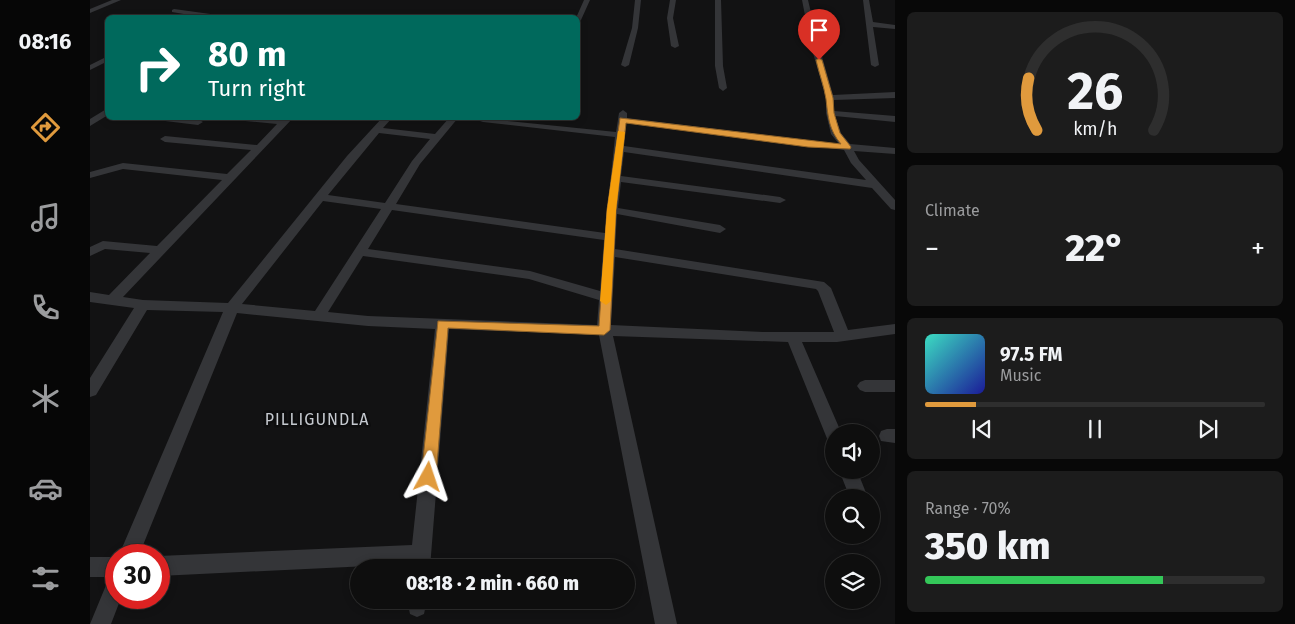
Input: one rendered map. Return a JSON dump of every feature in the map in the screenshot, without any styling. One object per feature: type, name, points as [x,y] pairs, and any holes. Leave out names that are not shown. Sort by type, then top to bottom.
[{"type":"street","points":[[90,10],[118,0]]},
{"type":"street","points":[[580,16],[587,0]]},
{"type":"street","points":[[625,65],[635,28],[638,0]]},
{"type":"street","points":[[672,0],[670,18],[675,46]]},
{"type":"street","points":[[718,0],[719,66],[723,88]]},
{"type":"street","points":[[805,0],[815,46],[830,98],[830,113],[836,134],[847,147],[854,161],[895,207]]},
{"type":"street","points":[[866,0],[875,65]]},
{"type":"street","points":[[174,11],[201,15]]},
{"type":"street","points":[[869,24],[895,28]]},
{"type":"street","points":[[90,68],[105,60]]},
{"type":"street","points":[[830,98],[895,95]]},
{"type":"street","points":[[90,123],[105,113]]},
{"type":"street","points":[[830,113],[894,121]]},
{"type":"street","points":[[182,120],[198,122]]},
{"type":"street","points":[[113,299],[287,120]]},
{"type":"street","points":[[134,544],[232,308],[320,197],[385,120]]},
{"type":"street","points":[[319,316],[416,163],[451,120]]},
{"type":"street","points":[[497,120],[895,151]]},
{"type":"street","points":[[621,129],[612,210],[604,330],[666,624]]},
{"type":"street","points":[[621,129],[895,190]]},
{"type":"street","points":[[376,130],[436,137]]},
{"type":"street","points":[[165,139],[260,148]]},
{"type":"street","points":[[90,175],[123,166],[231,178]]},
{"type":"street","points":[[615,178],[780,200]]},
{"type":"street","points":[[320,197],[389,205],[610,237]]},
{"type":"street","points":[[612,210],[720,229]]},
{"type":"street","points":[[90,252],[103,245],[161,250]]},
{"type":"street","points":[[360,252],[530,275],[606,297]]},
{"type":"street","points":[[609,252],[819,285],[824,288],[843,336]]},
{"type":"street","points":[[90,297],[143,304],[232,308],[368,320],[442,324],[793,337],[843,336],[895,330]]},
{"type":"street","points":[[90,391],[143,304]]},
{"type":"street","points":[[421,559],[442,324]]},
{"type":"street","points":[[793,337],[829,424]]},
{"type":"street","points":[[865,386],[895,386]]},
{"type":"street","points":[[170,566],[350,562]]},
{"type":"street","points":[[90,567],[105,567]]},
{"type":"street","points":[[100,624],[106,609]]},
{"type":"slow traffic","points":[[606,301],[612,210],[621,132]]},
{"type":"district","name":"PILLIGUNDLA","points":[[317,419]]},
{"type":"route","points":[[428,477],[442,324],[604,330],[612,210],[622,120],[736,136],[847,147],[836,134],[830,113],[830,98],[819,60]]}]
